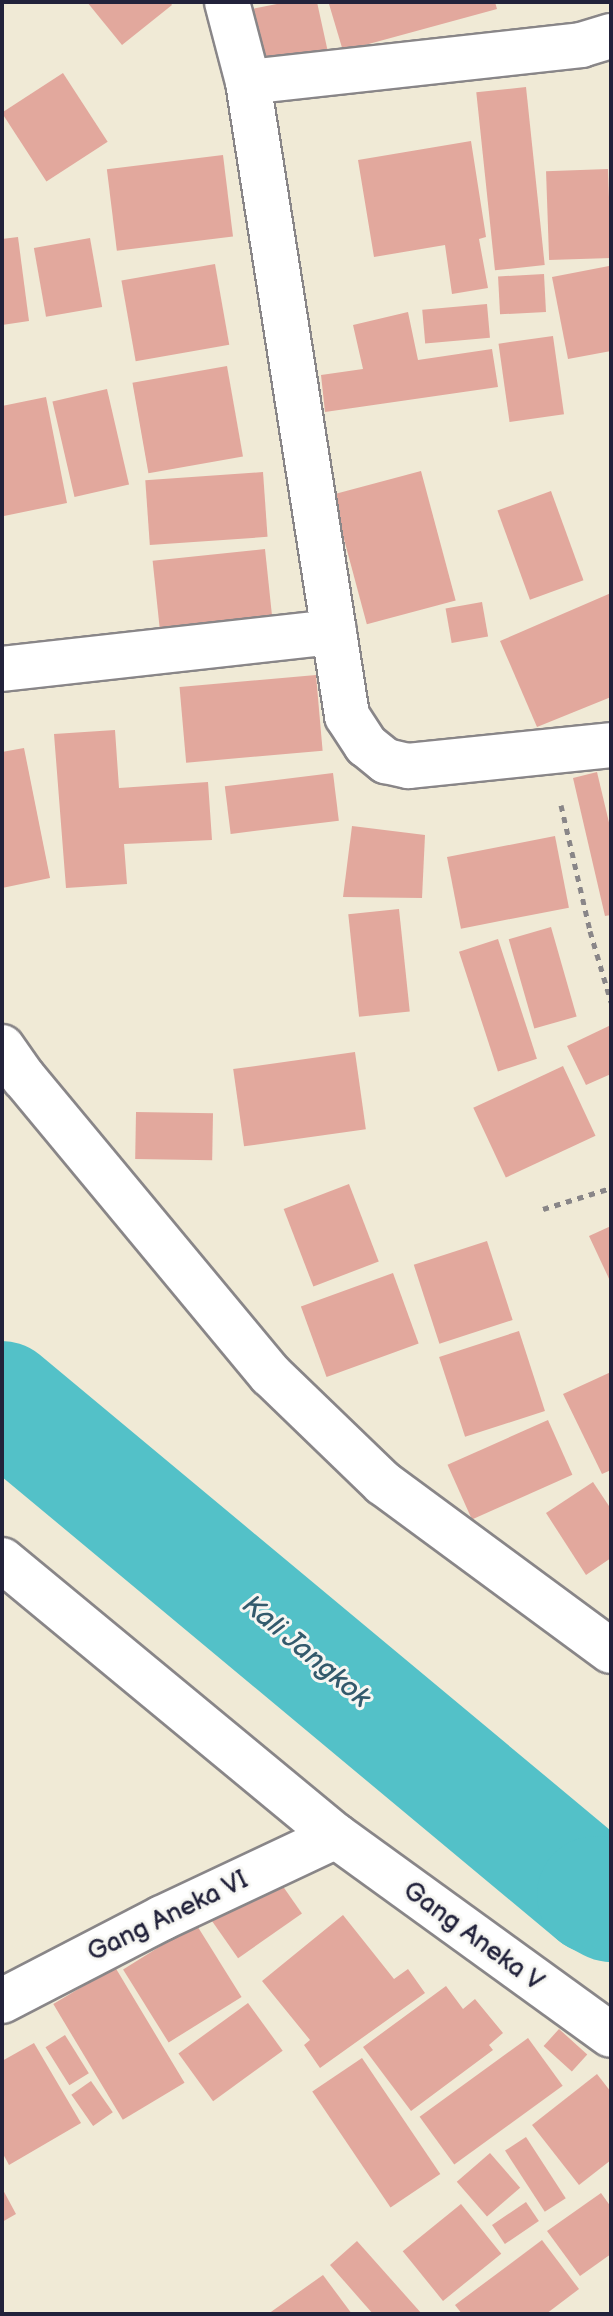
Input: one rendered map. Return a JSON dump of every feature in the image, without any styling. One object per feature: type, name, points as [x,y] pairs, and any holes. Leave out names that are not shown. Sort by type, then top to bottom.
[{"type":"street","points":[[227,2],[248,82],[347,716],[366,745],[386,761],[408,766],[611,745]]},
{"type":"street","points":[[248,82],[581,45],[611,36]]},
{"type":"street","points":[[2,669],[334,632]]},
{"type":"street","points":[[2,1047],[24,1078],[271,1375],[383,1483],[611,1651]]},
{"type":"street","name":"Gang Aneka V","points":[[2,1560],[336,1836],[611,2035]]},
{"type":"street","name":"Gang Aneka VI","points":[[2,2001],[162,1918],[336,1836]]},
{"type":"path","points":[[548,752],[590,931],[611,1002]]},
{"type":"path","points":[[543,1209],[611,1188]]},
{"type":"building","points":[[87,2],[170,2],[172,5],[122,45]]},
{"type":"building","points":[[287,2],[317,2],[329,57],[260,71],[247,10]]},
{"type":"building","points":[[495,2],[497,9],[343,51],[329,4]]},
{"type":"building","points":[[63,73],[108,142],[46,182],[2,113]]},
{"type":"building","points":[[526,87],[545,265],[495,270],[476,92]]},
{"type":"building","points":[[471,141],[486,237],[479,239],[488,288],[452,294],[445,245],[374,257],[358,160]]},
{"type":"building","points":[[223,155],[233,236],[117,251],[107,169]]},
{"type":"building","points":[[608,169],[611,258],[549,260],[546,171]]},
{"type":"building","points":[[18,237],[29,321],[2,325],[2,239]]},
{"type":"building","points":[[90,238],[102,307],[46,317],[34,248]]},
{"type":"building","points":[[215,264],[229,345],[136,361],[121,280]]},
{"type":"building","points":[[609,266],[611,351],[568,359],[552,277]]},
{"type":"building","points":[[544,274],[546,312],[500,314],[498,276]]},
{"type":"building","points":[[487,304],[490,338],[425,344],[422,310]]},
{"type":"building","points":[[408,312],[418,360],[492,349],[498,387],[325,412],[321,375],[363,369],[353,325]]},
{"type":"building","points":[[553,336],[564,414],[510,422],[499,344]]},
{"type":"building","points":[[227,366],[243,457],[148,473],[132,383]]},
{"type":"building","points":[[107,389],[129,484],[74,497],[52,402]]},
{"type":"building","points":[[46,397],[67,503],[4,516],[2,406]]},
{"type":"building","points":[[421,471],[456,600],[367,624],[332,495]]},
{"type":"building","points":[[263,472],[268,537],[150,545],[145,480]]},
{"type":"building","points":[[551,491],[583,580],[530,600],[497,510]]},
{"type":"building","points":[[265,549],[272,620],[160,631],[153,561]]},
{"type":"building","points":[[611,593],[611,697],[537,727],[500,641]]},
{"type":"building","points":[[482,602],[488,636],[452,643],[446,608]]},
{"type":"building","points":[[316,675],[323,751],[186,763],[180,687]]},
{"type":"building","points":[[115,730],[119,788],[208,782],[212,840],[124,844],[127,884],[66,888],[54,734]]},
{"type":"building","points":[[24,748],[50,878],[2,888],[2,752]]},
{"type":"building","points":[[597,772],[611,831],[611,915],[605,916],[573,778]]},
{"type":"building","points":[[333,773],[339,821],[231,834],[225,786]]},
{"type":"building","points":[[352,826],[425,835],[422,898],[343,897]]},
{"type":"building","points":[[555,836],[569,908],[461,929],[447,857]]},
{"type":"building","points":[[399,909],[410,1011],[359,1017],[348,914]]},
{"type":"building","points":[[551,927],[577,1016],[534,1029],[509,939]]},
{"type":"building","points":[[498,939],[537,1059],[498,1072],[459,952]]},
{"type":"building","points":[[611,1025],[611,1074],[586,1085],[567,1046]]},
{"type":"building","points":[[355,1052],[366,1129],[244,1146],[233,1069]]},
{"type":"building","points":[[563,1066],[596,1136],[506,1178],[473,1108]]},
{"type":"building","points":[[136,1112],[213,1113],[212,1160],[135,1159]]},
{"type":"building","points":[[349,1184],[379,1261],[313,1287],[284,1209]]},
{"type":"building","points":[[611,1226],[611,1283],[589,1236]]},
{"type":"building","points":[[487,1241],[513,1320],[439,1344],[414,1265]]},
{"type":"building","points":[[393,1273],[419,1343],[327,1377],[301,1307]]},
{"type":"building","points":[[519,1331],[545,1411],[465,1437],[439,1357]]},
{"type":"building","points":[[611,1372],[611,1470],[602,1474],[563,1394]]},
{"type":"building","points":[[548,1420],[572,1475],[472,1520],[448,1465]]},
{"type":"building","points":[[593,1482],[611,1509],[611,1558],[586,1575],[546,1513]]},
{"type":"building","points":[[275,1875],[302,1914],[238,1958],[211,1920]]},
{"type":"building","points":[[343,1915],[394,1979],[408,1969],[425,1993],[320,2068],[304,2045],[310,2040],[262,1981]]},
{"type":"building","points":[[196,1924],[242,1997],[169,2043],[123,1970]]},
{"type":"building","points":[[115,1967],[185,2083],[123,2120],[53,2004]]},
{"type":"building","points":[[446,1986],[463,2009],[475,1999],[503,2033],[489,2045],[493,2050],[411,2111],[363,2047]]},
{"type":"building","points":[[248,2003],[283,2051],[213,2101],[178,2054]]},
{"type":"building","points":[[559,2029],[587,2054],[572,2072],[544,2046]]},
{"type":"building","points":[[65,2035],[89,2073],[69,2085],[45,2047]]},
{"type":"building","points":[[528,2038],[563,2086],[454,2164],[420,2117]]},
{"type":"building","points":[[34,2043],[81,2123],[9,2165],[2,2152],[2,2061]]},
{"type":"building","points":[[362,2058],[440,2174],[391,2208],[312,2092]]},
{"type":"building","points":[[597,2074],[611,2092],[611,2160],[579,2185],[532,2125]]},
{"type":"building","points":[[91,2081],[113,2112],[93,2126],[71,2095]]},
{"type":"building","points":[[526,2137],[566,2198],[545,2212],[505,2151]]},
{"type":"building","points":[[490,2153],[520,2188],[487,2217],[457,2182]]},
{"type":"building","points":[[2,2188],[16,2214],[2,2222]]},
{"type":"building","points":[[601,2193],[611,2207],[611,2254],[580,2276],[547,2231]]},
{"type":"building","points":[[526,2202],[539,2221],[505,2244],[492,2225]]},
{"type":"building","points":[[461,2204],[501,2254],[443,2301],[403,2251]]},
{"type":"building","points":[[542,2240],[579,2289],[546,2314],[462,2314],[455,2305]]},
{"type":"building","points":[[357,2241],[422,2314],[373,2314],[330,2265]]},
{"type":"building","points":[[323,2275],[352,2314],[268,2314]]},
{"type":"waterway","name":"Kali Jangkok","points":[[2,1400],[596,1895],[611,1903]]}]
